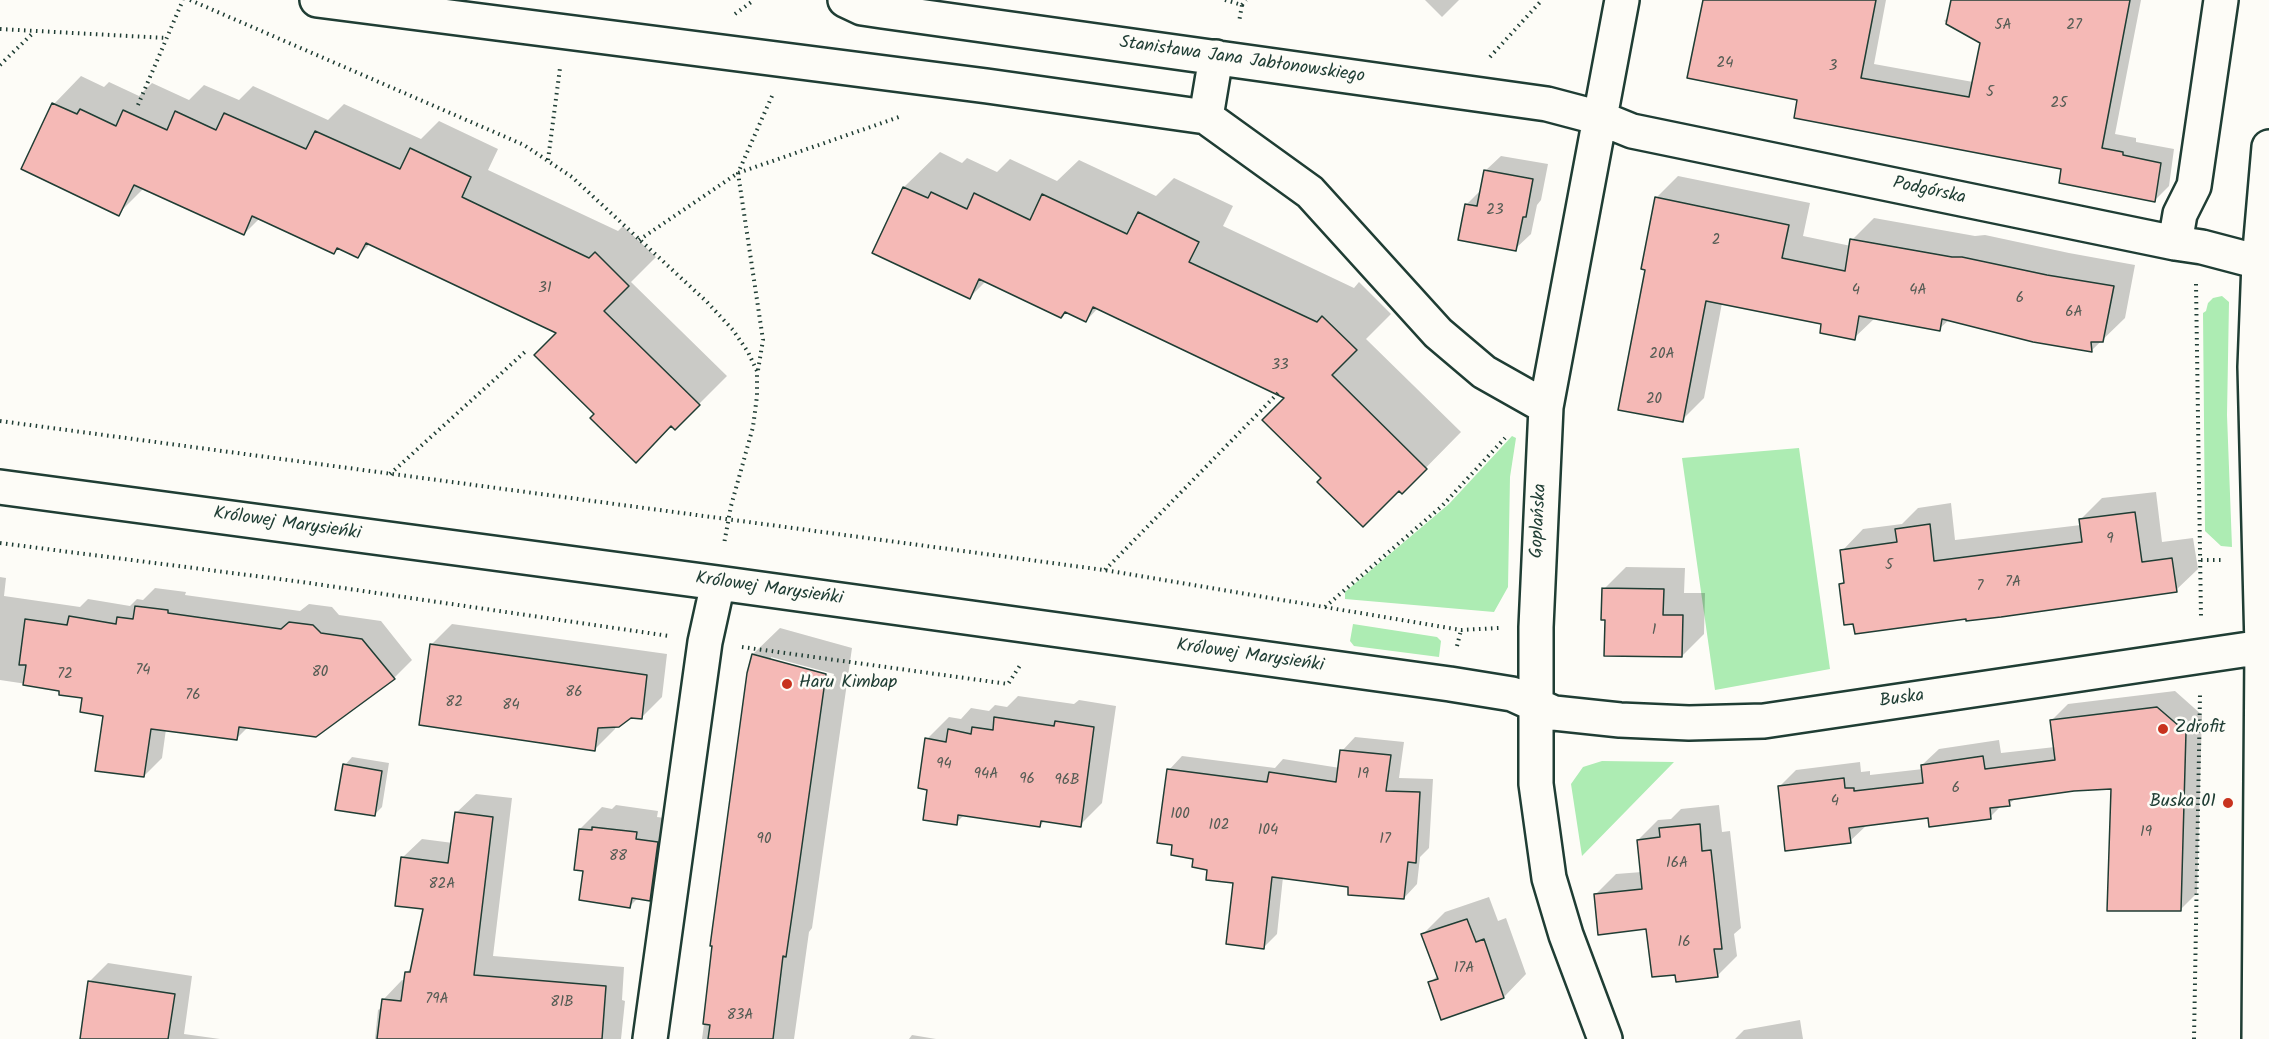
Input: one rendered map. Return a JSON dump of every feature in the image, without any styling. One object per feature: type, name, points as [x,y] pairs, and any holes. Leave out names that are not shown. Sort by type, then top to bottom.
[{"type":"street","points":[[317,0],[789,60],[1206,117],[1310,192],[1438,333],[1484,372],[1546,407]]},
{"type":"street","name":"Stanisława Jana Jabłonowskiego","points":[[845,0],[862,8],[882,12],[1547,104],[1600,118]]},
{"type":"street","name":"Goplańska","points":[[1605,1039],[1566,935],[1550,878],[1536,784],[1536,627],[1546,407],[1622,0]]},
{"type":"street","points":[[2175,243],[2180,214],[2194,186],[2221,0]]},
{"type":"street","points":[[1206,117],[1216,57]]},
{"type":"street","name":"Podgórska","points":[[1600,118],[1632,131],[2202,247],[2259,262]]},
{"type":"street","points":[[2259,1039],[2266,646],[2255,406],[2259,262],[2269,147]]},
{"type":"street","name":"Królowej Marysieńki","points":[[0,487],[1450,684],[1512,694],[1535,704]]},
{"type":"street","points":[[650,1039],[705,642],[718,583]]},
{"type":"street","name":"Buska","points":[[1535,704],[1554,713],[1620,720],[1689,723],[1764,721],[2266,646]]},
{"type":"path","points":[[138,105],[183,0]]},
{"type":"path","points":[[190,0],[524,145],[548,160],[572,177],[707,302],[733,330],[748,352],[757,371]]},
{"type":"path","points":[[1242,5],[1246,0]]},
{"type":"path","points":[[1489,59],[1542,0]]},
{"type":"path","points":[[0,29],[166,38]]},
{"type":"path","points":[[0,65],[35,31]]},
{"type":"path","points":[[548,160],[565,31]]},
{"type":"path","points":[[718,583],[728,520],[753,427],[757,371],[763,340],[738,173],[789,60]]},
{"type":"path","points":[[639,240],[738,173],[908,114]]},
{"type":"path","points":[[390,474],[526,351]]},
{"type":"path","points":[[1104,570],[1281,390]]},
{"type":"path","points":[[0,421],[1104,570],[1461,630],[1536,627]]},
{"type":"path","points":[[1325,607],[1442,506],[1512,430]]},
{"type":"green space","points":[[2222,296],[2229,302],[2227,415],[2232,547],[2221,546],[2205,531],[2203,313],[2213,298]]},
{"type":"green space","points":[[1512,436],[1516,438],[1510,477],[1508,587],[1494,612],[1345,599],[1345,592],[1449,504]]},
{"type":"green space","points":[[1799,448],[1830,669],[1715,690],[1682,458]]},
{"type":"green space","points":[[1353,624],[1437,637],[1441,641],[1439,657],[1354,646],[1350,641]]},
{"type":"green space","points":[[1602,761],[1674,762],[1582,856],[1571,784],[1583,767]]},
{"type":"building","points":[[1703,0],[1876,0],[1861,78],[1969,97],[1980,43],[1946,24],[1951,0],[2130,0],[2102,148],[2161,163],[2155,202],[2059,183],[2061,169],[1794,118],[1797,100],[1687,78]]},
{"type":"building","points":[[52,103],[77,114],[80,109],[116,126],[123,110],[167,130],[175,111],[216,130],[224,113],[306,149],[315,131],[400,169],[410,148],[471,177],[462,197],[589,258],[595,252],[629,286],[604,311],[700,405],[675,430],[671,426],[636,463],[590,418],[594,414],[534,355],[556,333],[366,243],[358,258],[337,248],[334,254],[252,216],[244,235],[134,185],[119,216],[21,169]]},
{"type":"building","points":[[1484,170],[1533,179],[1526,217],[1523,217],[1516,251],[1458,240],[1465,204],[1477,206]]},
{"type":"building","points":[[903,187],[928,198],[931,192],[967,209],[974,193],[1030,220],[1042,194],[1127,234],[1138,212],[1199,242],[1189,262],[1317,322],[1322,316],[1357,350],[1332,375],[1427,469],[1402,494],[1399,491],[1363,527],[1317,482],[1321,478],[1262,420],[1284,398],[1093,307],[1086,322],[1065,312],[1061,318],[979,279],[970,299],[872,253]]},
{"type":"building","points":[[1655,197],[1789,225],[1782,258],[1845,271],[1850,239],[1962,257],[2114,286],[2103,342],[2091,342],[2092,352],[2033,342],[1942,319],[1940,331],[1859,316],[1855,340],[1820,333],[1821,324],[1706,301],[1683,422],[1618,410],[1645,270],[1641,269]]},
{"type":"building","points":[[2135,512],[2142,562],[2172,558],[2177,592],[2001,617],[1966,621],[1966,619],[1855,634],[1853,624],[1844,625],[1839,584],[1844,583],[1840,550],[1897,542],[1895,529],[1930,524],[1934,561],[2082,542],[2079,519]]},
{"type":"building","points":[[1602,588],[1664,589],[1663,615],[1683,615],[1682,657],[1604,656],[1605,620],[1601,620]]},
{"type":"building","points":[[135,606],[281,629],[289,622],[313,625],[321,633],[362,639],[395,679],[316,737],[239,727],[237,740],[151,729],[144,777],[95,771],[103,716],[80,712],[82,698],[59,695],[59,691],[23,685],[26,665],[19,665],[25,619],[67,625],[69,616],[116,624],[117,617],[133,619]]},
{"type":"building","points":[[430,644],[647,675],[642,719],[631,718],[619,727],[598,728],[595,751],[419,725]]},
{"type":"building","points":[[752,654],[826,674],[786,957],[783,956],[773,1039],[708,1039],[710,1025],[703,1024],[712,946],[710,946],[747,673]]},
{"type":"building","points":[[2157,707],[2186,732],[2181,911],[2107,911],[2111,789],[2074,791],[2009,800],[2010,806],[1990,808],[1991,819],[1929,827],[1928,818],[1849,828],[1851,843],[1785,851],[1778,786],[1844,778],[1845,788],[1854,788],[1854,791],[1923,783],[1921,765],[1983,756],[1985,769],[2055,760],[2050,720]]},
{"type":"building","points":[[994,717],[1054,726],[1055,721],[1094,727],[1081,827],[1041,821],[1040,827],[958,815],[957,825],[923,820],[927,790],[918,788],[925,738],[946,742],[948,729],[971,734],[972,727],[993,730]]},
{"type":"building","points":[[1340,750],[1391,755],[1386,791],[1420,792],[1416,863],[1408,862],[1404,899],[1348,895],[1348,887],[1272,877],[1264,949],[1226,944],[1233,883],[1206,880],[1207,870],[1192,867],[1193,859],[1171,855],[1172,845],[1157,843],[1167,769],[1267,782],[1269,772],[1336,782]]},
{"type":"building","points":[[343,764],[382,771],[375,816],[335,810]]},
{"type":"building","points":[[455,812],[493,817],[474,975],[606,986],[602,1039],[377,1039],[382,999],[401,1001],[405,972],[410,972],[423,909],[395,906],[401,857],[448,863]]},
{"type":"building","points":[[1700,824],[1702,851],[1711,850],[1722,949],[1714,949],[1718,977],[1676,982],[1675,975],[1652,977],[1646,929],[1598,935],[1594,894],[1642,889],[1637,840],[1660,837],[1659,828]]},
{"type":"building","points":[[592,827],[637,832],[636,839],[658,842],[650,901],[632,898],[630,908],[579,900],[583,871],[574,870],[579,829],[592,830]]},
{"type":"building","points":[[1467,919],[1476,942],[1484,939],[1504,998],[1441,1020],[1428,982],[1438,979],[1421,934]]},
{"type":"building","points":[[88,981],[175,994],[168,1039],[80,1039]]},
{"type":"place","name":"Haru Kimbap","points":[[787,684]]},
{"type":"place","name":"Zdrofit","points":[[2163,729]]},
{"type":"place","name":"Buska 01","points":[[2228,803]]}]
